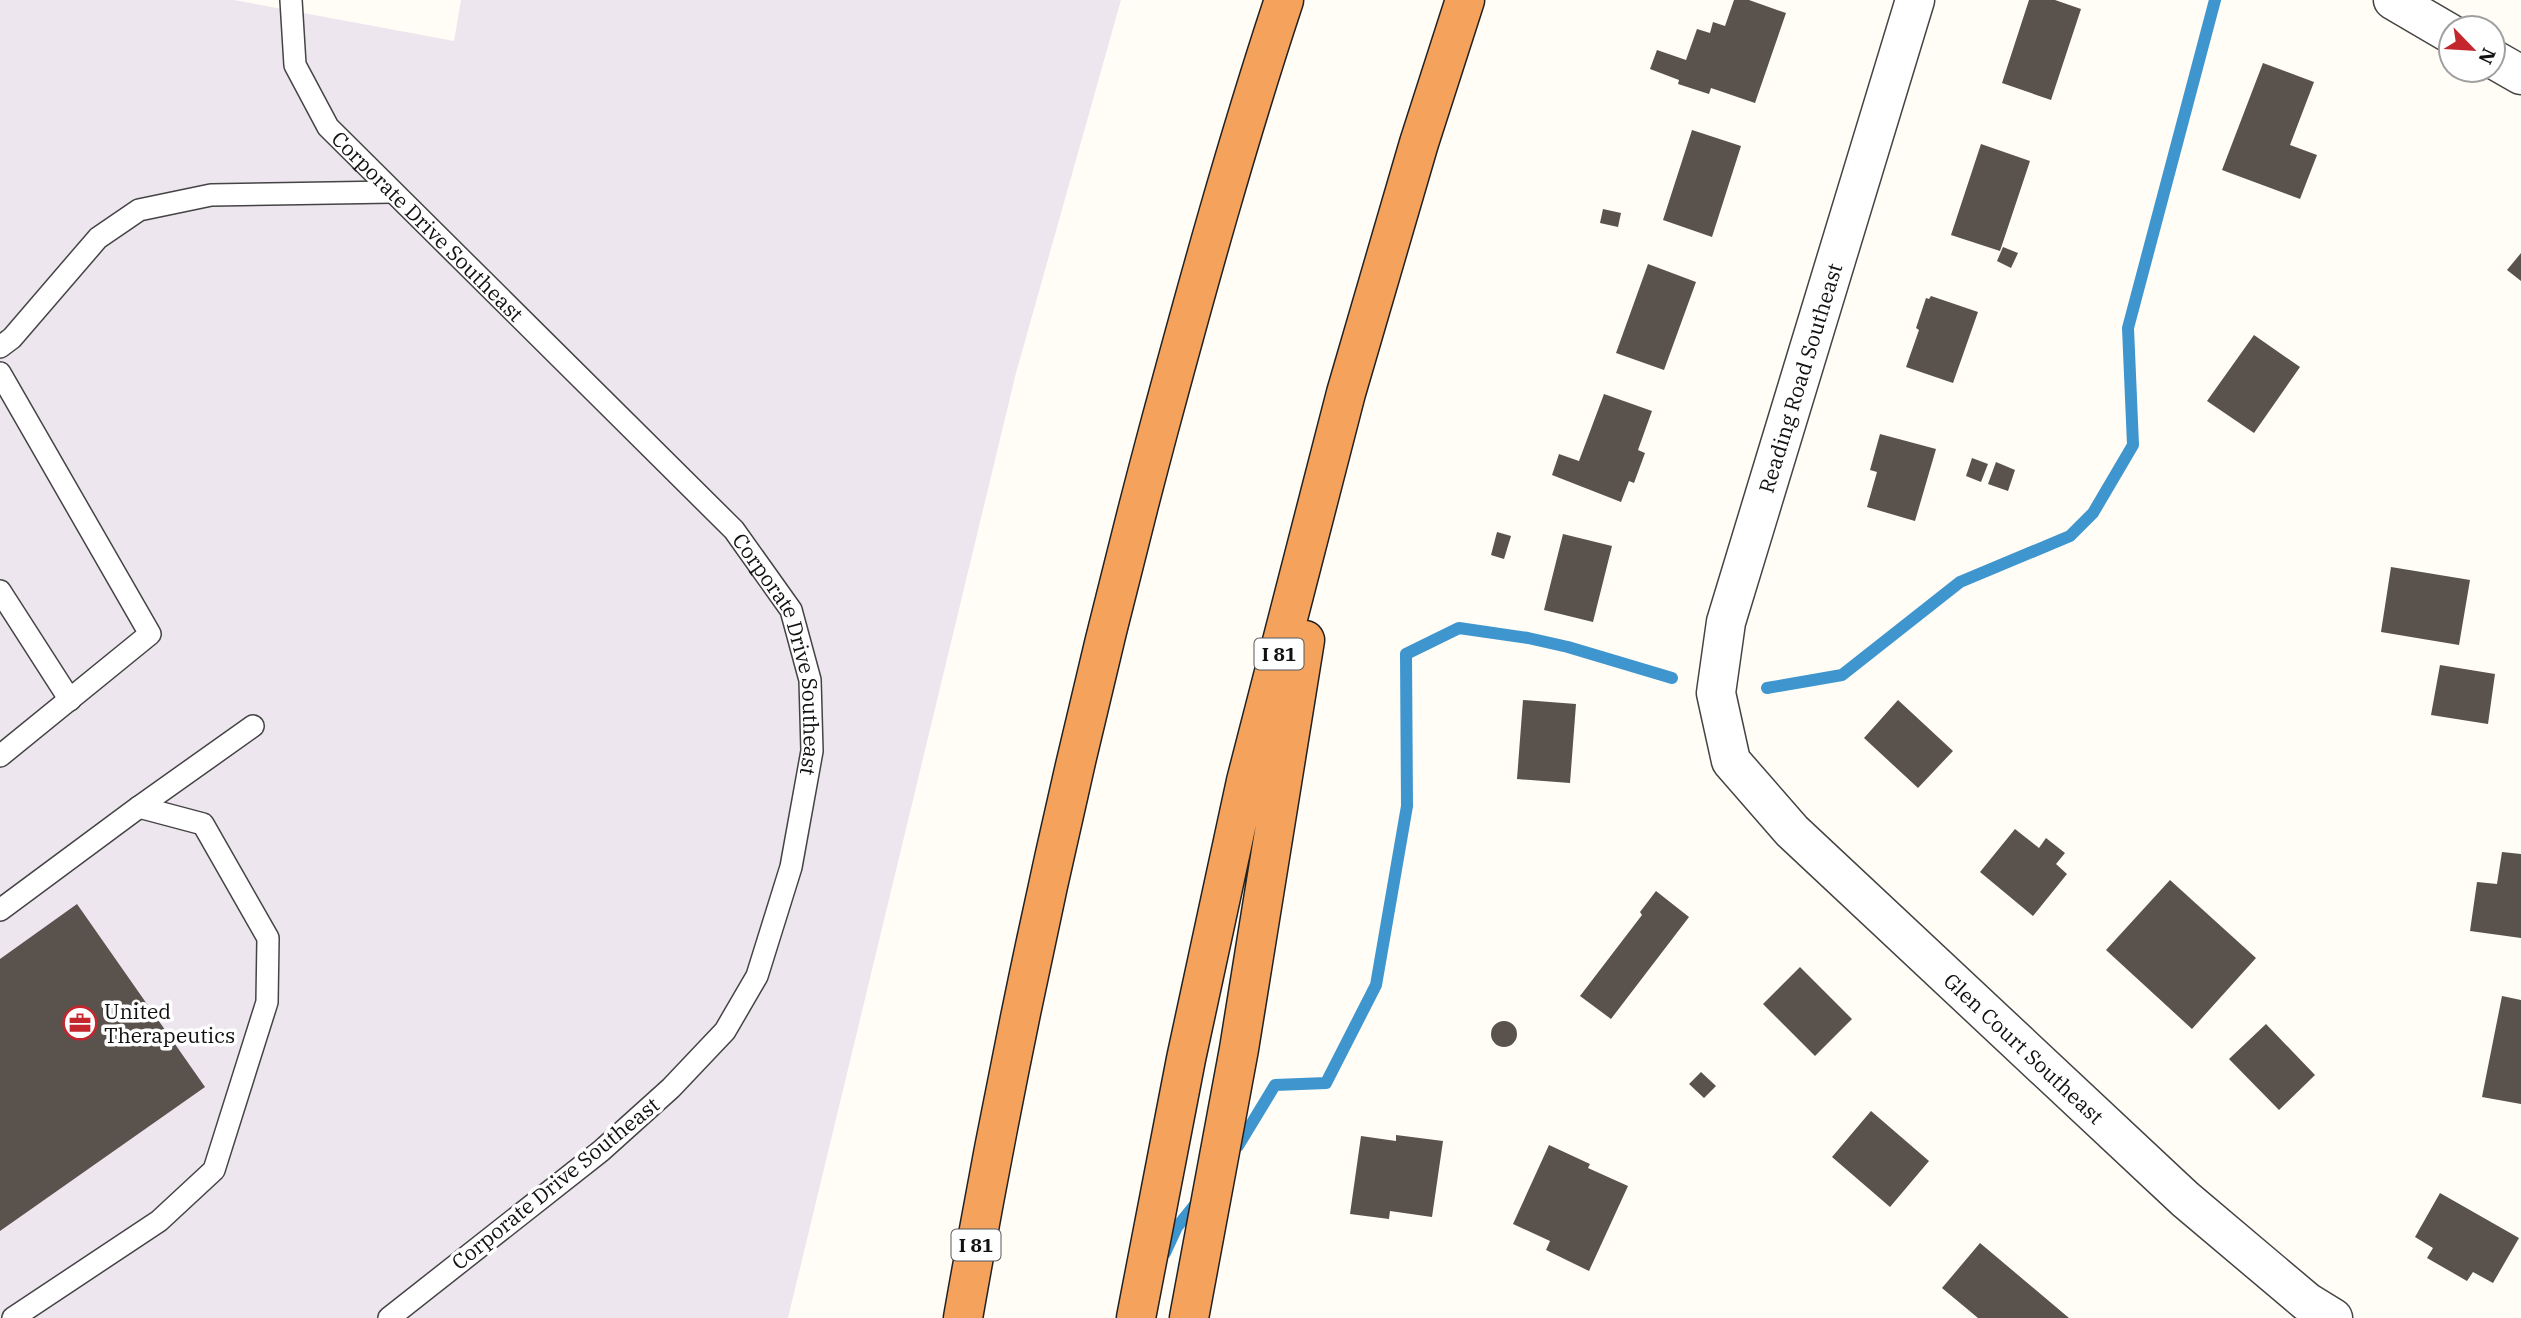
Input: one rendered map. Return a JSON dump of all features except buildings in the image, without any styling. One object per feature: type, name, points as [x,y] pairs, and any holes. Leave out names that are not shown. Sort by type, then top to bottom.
[{"type":"highway","name":"I 81","points":[[963,1318],[1026,981],[1067,793],[1115,594],[1181,346],[1284,0]]},
{"type":"highway","name":"I 81","points":[[1136,1318],[1186,1059],[1246,781],[1346,393],[1419,143],[1465,0]]},
{"type":"highway","points":[[1189,1318],[1239,1049],[1346,393]]},
{"type":"street","name":"Reading Road Southeast","points":[[1731,761],[1716,693],[1726,622],[1915,0]]},
{"type":"street","points":[[2393,0],[2437,26]]},
{"type":"street","name":"Glen Court Southeast","points":[[1731,761],[1792,831],[2185,1199],[2307,1302],[2333,1318]]},
{"type":"lane","name":"Corporate Drive Southeast","points":[[291,0],[295,65],[328,127],[734,530],[791,610],[810,680],[812,751],[792,867],[757,976],[725,1031],[671,1088],[601,1151],[389,1318]]},
{"type":"lane","points":[[0,347],[12,338],[98,238],[139,210],[211,195],[393,192]]},
{"type":"lane","points":[[0,373],[150,634],[0,756]]},
{"type":"lane","points":[[0,591],[70,700]]},
{"type":"lane","points":[[0,910],[253,726]]},
{"type":"lane","points":[[13,1318],[159,1221],[214,1170],[267,1002],[268,938],[203,824],[139,807]]},
{"type":"shaded area","points":[[0,0],[234,0],[454,41],[461,0],[1121,0],[1016,373],[788,1318],[0,1318]]},
{"type":"waterway","points":[[1767,688],[1842,675],[1960,582],[2070,536],[2093,513],[2133,445],[2128,328],[2215,0]]},
{"type":"waterway","points":[[1230,1149],[1238,1146],[1275,1085],[1326,1083],[1376,985],[1407,806],[1406,654],[1459,628],[1568,647],[1672,678]]},
{"type":"waterway","points":[[1165,1253],[1177,1227],[1198,1201]]},
{"type":"place","name":"United Therapeutics","points":[[80,1023]]}]
